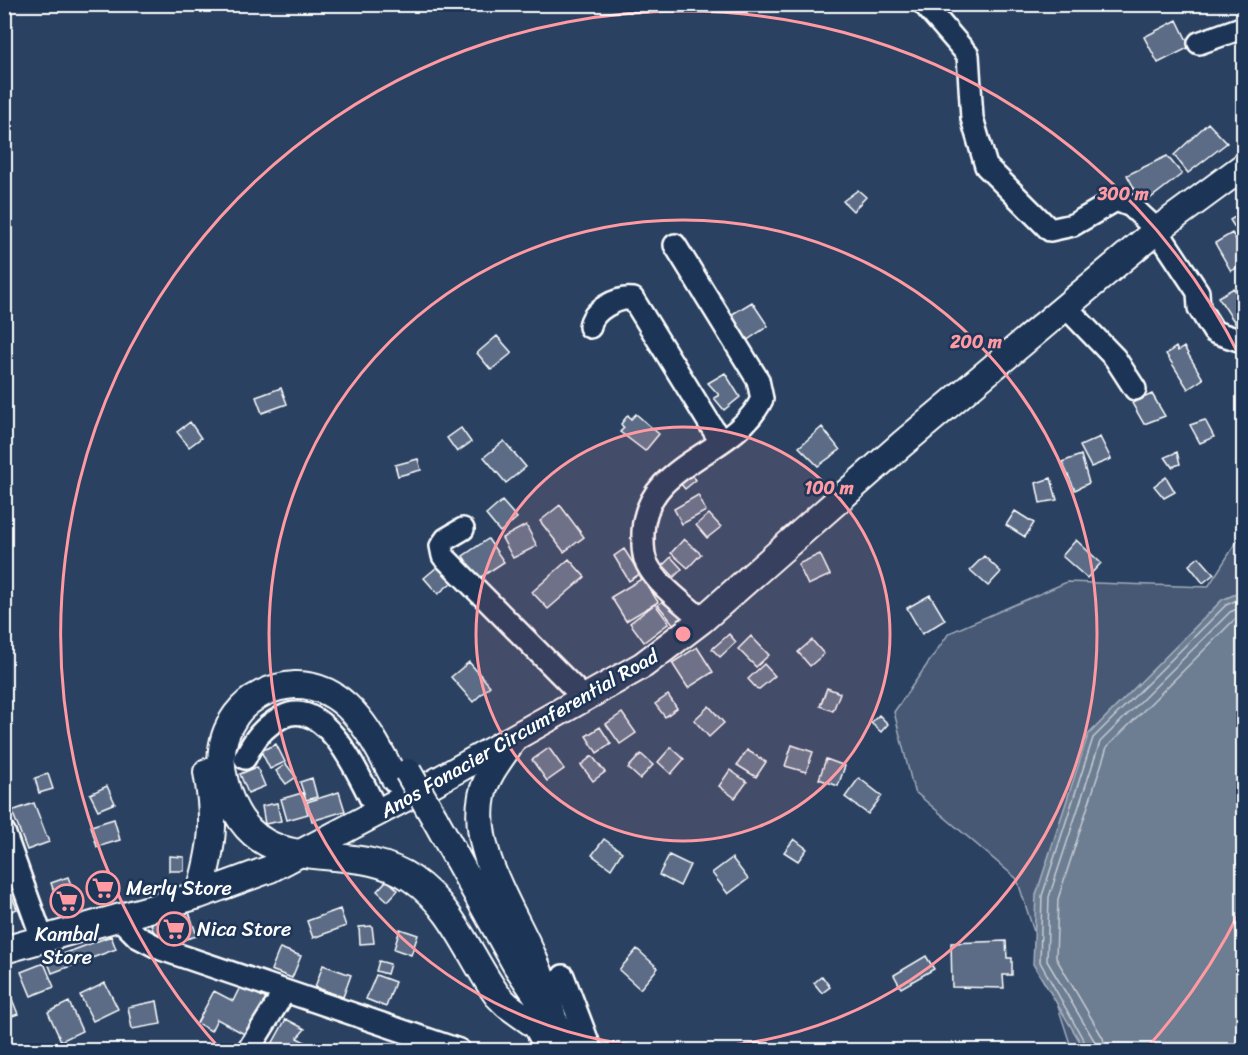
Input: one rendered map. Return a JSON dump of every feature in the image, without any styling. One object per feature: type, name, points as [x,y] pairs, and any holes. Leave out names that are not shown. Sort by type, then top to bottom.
[{"type":"main road","name":"Anos Fonacier Circumferential Road","points":[[4,950],[199,895],[299,855],[643,665],[702,620],[902,444],[1157,230],[1244,166]]},
{"type":"main road","points":[[199,895],[214,833],[216,781],[225,733],[240,710],[267,691],[297,685],[326,691],[353,711],[402,775],[503,973],[570,1050]]},
{"type":"main road","points":[[514,738],[487,781],[482,803],[486,848],[533,958],[550,1050]]},
{"type":"main road","points":[[216,781],[250,832],[275,847],[299,855],[353,859],[394,868],[427,891],[459,929],[482,973],[497,994],[507,1005],[545,1023]]},
{"type":"street","points":[[924,4],[968,55],[972,118],[986,166],[1050,230],[1073,225],[1116,200],[1131,206],[1157,230],[1198,292],[1199,308],[1205,321],[1214,332],[1242,341]]},
{"type":"street","points":[[1199,43],[1244,27]]},
{"type":"street","points":[[675,245],[761,388],[762,399],[757,410],[744,424],[721,442],[676,470],[662,484],[646,514],[643,529],[644,555],[647,565],[702,620]]},
{"type":"street","points":[[590,327],[591,320],[597,312],[619,300],[633,299],[669,353],[689,392],[721,442]]},
{"type":"street","points":[[1066,307],[1115,358],[1135,389]]},
{"type":"street","points":[[463,529],[446,539],[441,546],[443,556],[585,699]]},
{"type":"street","points":[[245,758],[255,738],[268,725],[289,714],[305,714],[318,719],[338,741],[378,813]]},
{"type":"street","points":[[4,832],[42,938]]},
{"type":"street","points":[[119,918],[138,937],[161,949],[459,1050]]},
{"type":"street","points":[[563,976],[591,1050]]},
{"type":"street","points":[[248,1050],[285,991]]},
{"type":"shaded area","points":[[1243,532],[1243,652],[1199,1050],[1072,1050],[1017,879],[914,791],[894,712],[949,633],[1067,582],[1208,587]]},
{"type":"water","points":[[1243,591],[1243,1050],[1085,1050],[1033,964],[1036,895],[1088,735],[1222,600]]},
{"type":"building","points":[[1177,20],[1190,47],[1158,63],[1144,37]]},
{"type":"building","points":[[1208,123],[1227,143],[1188,173],[1174,155]]},
{"type":"building","points":[[1167,156],[1182,174],[1143,204],[1127,175]]},
{"type":"building","points":[[858,190],[866,197],[853,211],[843,201]]},
{"type":"building","points":[[1244,211],[1244,242],[1230,220]]},
{"type":"building","points":[[1232,233],[1244,252],[1244,264],[1231,271],[1215,243]]},
{"type":"building","points":[[1234,288],[1244,306],[1244,321],[1237,326],[1218,297]]},
{"type":"building","points":[[752,302],[768,326],[746,341],[729,316]]},
{"type":"building","points":[[497,336],[512,353],[491,370],[477,353]]},
{"type":"building","points":[[1176,347],[1178,351],[1184,347],[1203,379],[1188,389],[1166,354]]},
{"type":"building","points":[[725,373],[740,397],[724,410],[714,398],[719,395],[708,383]]},
{"type":"building","points":[[281,388],[287,404],[262,413],[256,397]]},
{"type":"building","points":[[1152,394],[1165,416],[1144,424],[1132,403]]},
{"type":"building","points":[[636,414],[659,434],[645,451],[620,432],[624,428],[621,424],[628,415],[631,419]]},
{"type":"building","points":[[1205,420],[1214,437],[1200,443],[1190,425]]},
{"type":"building","points":[[190,422],[201,438],[189,447],[177,432]]},
{"type":"building","points":[[822,427],[840,450],[818,466],[799,447]]},
{"type":"building","points":[[461,428],[471,442],[457,452],[447,438]]},
{"type":"building","points":[[1100,437],[1111,459],[1091,467],[1080,446]]},
{"type":"building","points":[[504,441],[526,467],[506,483],[484,457]]},
{"type":"building","points":[[1177,452],[1180,464],[1172,467],[1165,457]]},
{"type":"building","points":[[1081,455],[1089,483],[1075,490],[1062,462]]},
{"type":"building","points":[[418,459],[421,470],[398,476],[395,465]]},
{"type":"building","points":[[686,468],[696,480],[685,489],[675,477]]},
{"type":"building","points":[[1166,477],[1175,492],[1164,498],[1154,486]]},
{"type":"building","points":[[1051,478],[1057,500],[1040,503],[1036,483]]},
{"type":"building","points":[[698,495],[706,511],[682,524],[674,509]]},
{"type":"building","points":[[502,501],[517,518],[500,532],[486,515]]},
{"type":"building","points":[[560,505],[584,537],[564,552],[540,521]]},
{"type":"building","points":[[1015,511],[1034,523],[1025,537],[1006,525]]},
{"type":"building","points":[[709,514],[721,527],[707,538],[696,525]]},
{"type":"building","points":[[526,525],[537,546],[513,558],[502,538]]},
{"type":"building","points":[[488,539],[504,562],[478,579],[463,556]]},
{"type":"building","points":[[684,539],[701,554],[688,568],[671,553]]},
{"type":"building","points":[[1076,540],[1101,563],[1087,578],[1062,556]]},
{"type":"building","points":[[624,549],[640,574],[629,581],[614,556]]},
{"type":"building","points":[[820,554],[830,575],[808,585],[798,564]]},
{"type":"building","points":[[984,556],[1001,572],[988,586],[970,570]]},
{"type":"building","points":[[671,557],[682,569],[674,577],[663,565]]},
{"type":"building","points":[[1199,557],[1214,574],[1203,583],[1189,565]]},
{"type":"building","points":[[569,559],[585,577],[548,609],[532,592]]},
{"type":"building","points":[[443,562],[457,578],[438,594],[424,578]]},
{"type":"building","points":[[643,578],[658,602],[626,621],[611,597]]},
{"type":"building","points":[[930,595],[945,620],[922,634],[907,608]]},
{"type":"building","points":[[669,596],[685,616],[674,625],[658,605]]},
{"type":"building","points":[[655,604],[669,623],[644,642],[630,623]]},
{"type":"building","points":[[729,634],[736,642],[720,657],[712,649]]},
{"type":"building","points":[[751,636],[769,655],[756,667],[738,649]]},
{"type":"building","points":[[812,640],[824,654],[810,666],[798,652]]},
{"type":"building","points":[[697,647],[713,672],[688,688],[672,663]]},
{"type":"building","points":[[469,662],[490,686],[473,702],[451,677]]},
{"type":"building","points":[[764,664],[775,676],[758,690],[748,679]]},
{"type":"building","points":[[827,688],[840,693],[833,711],[820,706]]},
{"type":"building","points":[[668,695],[677,708],[665,717],[655,704]]},
{"type":"building","points":[[709,706],[724,723],[709,737],[694,720]]},
{"type":"building","points":[[622,713],[636,733],[620,744],[606,724]]},
{"type":"building","points":[[879,715],[888,724],[881,732],[871,723]]},
{"type":"building","points":[[600,727],[611,744],[597,753],[586,736]]},
{"type":"building","points":[[276,744],[285,762],[270,769],[261,751]]},
{"type":"building","points":[[792,745],[813,752],[806,772],[785,766]]},
{"type":"building","points":[[671,747],[684,759],[671,774],[658,762]]},
{"type":"building","points":[[549,748],[564,769],[547,781],[532,760]]},
{"type":"building","points":[[747,750],[766,762],[756,777],[737,765]]},
{"type":"building","points":[[641,754],[653,765],[640,779],[628,768]]},
{"type":"building","points":[[592,756],[605,772],[593,781],[581,765]]},
{"type":"building","points":[[826,759],[845,766],[838,786],[819,779]]},
{"type":"building","points":[[286,764],[296,777],[286,784],[276,771]]},
{"type":"building","points":[[257,767],[265,786],[248,793],[240,774]]},
{"type":"building","points":[[730,770],[747,782],[735,798],[719,786]]},
{"type":"building","points":[[48,774],[53,789],[39,793],[35,778]]},
{"type":"building","points":[[312,778],[317,797],[306,800],[300,782]]},
{"type":"building","points":[[859,778],[882,796],[868,814],[845,797]]},
{"type":"building","points":[[107,786],[115,803],[98,810],[90,794]]},
{"type":"building","points":[[339,792],[345,811],[312,821],[307,802]]},
{"type":"building","points":[[302,793],[308,814],[287,820],[281,799]]},
{"type":"building","points":[[34,803],[49,842],[27,850],[12,811]]},
{"type":"building","points":[[277,803],[281,821],[265,824],[262,806]]},
{"type":"building","points":[[114,819],[120,840],[97,847],[91,826]]},
{"type":"building","points":[[604,839],[622,852],[611,869],[592,855]]},
{"type":"building","points":[[794,839],[807,849],[798,861],[784,852]]},
{"type":"building","points":[[669,855],[690,865],[680,886],[659,875]]},
{"type":"building","points":[[169,856],[184,857],[184,871],[169,871]]},
{"type":"building","points":[[732,858],[748,879],[728,894],[712,873]]},
{"type":"building","points":[[68,877],[79,905],[61,912],[51,883]]},
{"type":"building","name":"Merly Store","points":[[105,877],[110,895],[101,898],[95,880]]},
{"type":"building","points":[[387,880],[398,890],[388,901],[377,891]]},
{"type":"building","points":[[8,887],[17,909],[4,914],[4,888]]},
{"type":"building","points":[[340,909],[346,926],[313,938],[307,921]]},
{"type":"building","points":[[189,912],[197,936],[175,942],[154,934],[151,924]]},
{"type":"building","points":[[372,926],[374,943],[360,944],[359,927]]},
{"type":"building","points":[[400,929],[418,935],[411,955],[394,949]]},
{"type":"building","points":[[111,936],[116,949],[52,973],[47,960]]},
{"type":"building","points":[[1006,941],[1007,958],[1012,958],[1012,975],[1003,975],[1004,988],[952,987],[951,943]]},
{"type":"building","points":[[280,948],[301,956],[292,978],[271,970]]},
{"type":"building","points":[[637,949],[658,968],[640,989],[619,970]]},
{"type":"building","points":[[926,956],[934,969],[901,988],[894,975]]},
{"type":"building","points":[[379,961],[390,964],[387,974],[376,971]]},
{"type":"building","points":[[44,963],[54,987],[31,996],[21,972]]},
{"type":"building","points":[[323,965],[351,975],[343,997],[315,987]]},
{"type":"building","points":[[376,975],[395,982],[386,1007],[366,999]]},
{"type":"building","points":[[822,976],[830,987],[822,993],[814,983]]},
{"type":"building","points":[[4,979],[18,1014],[4,1019]]},
{"type":"building","points":[[105,983],[118,1009],[93,1021],[80,995]]},
{"type":"building","points":[[241,985],[272,1002],[248,1036],[217,1019],[211,1031],[197,1023],[214,991],[233,1001]]},
{"type":"building","points":[[157,1001],[161,1024],[132,1029],[128,1007]]},
{"type":"building","points":[[69,1002],[82,1031],[61,1041],[48,1012]]},
{"type":"building","points":[[286,1019],[305,1029],[297,1038],[307,1043],[302,1050],[279,1050],[271,1046]]},
{"type":"place","name":"Merly Store","points":[[103,888]]},
{"type":"place","name":"Kambal Store","points":[[67,901]]},
{"type":"place","name":"Nica Store","points":[[174,929]]}]
